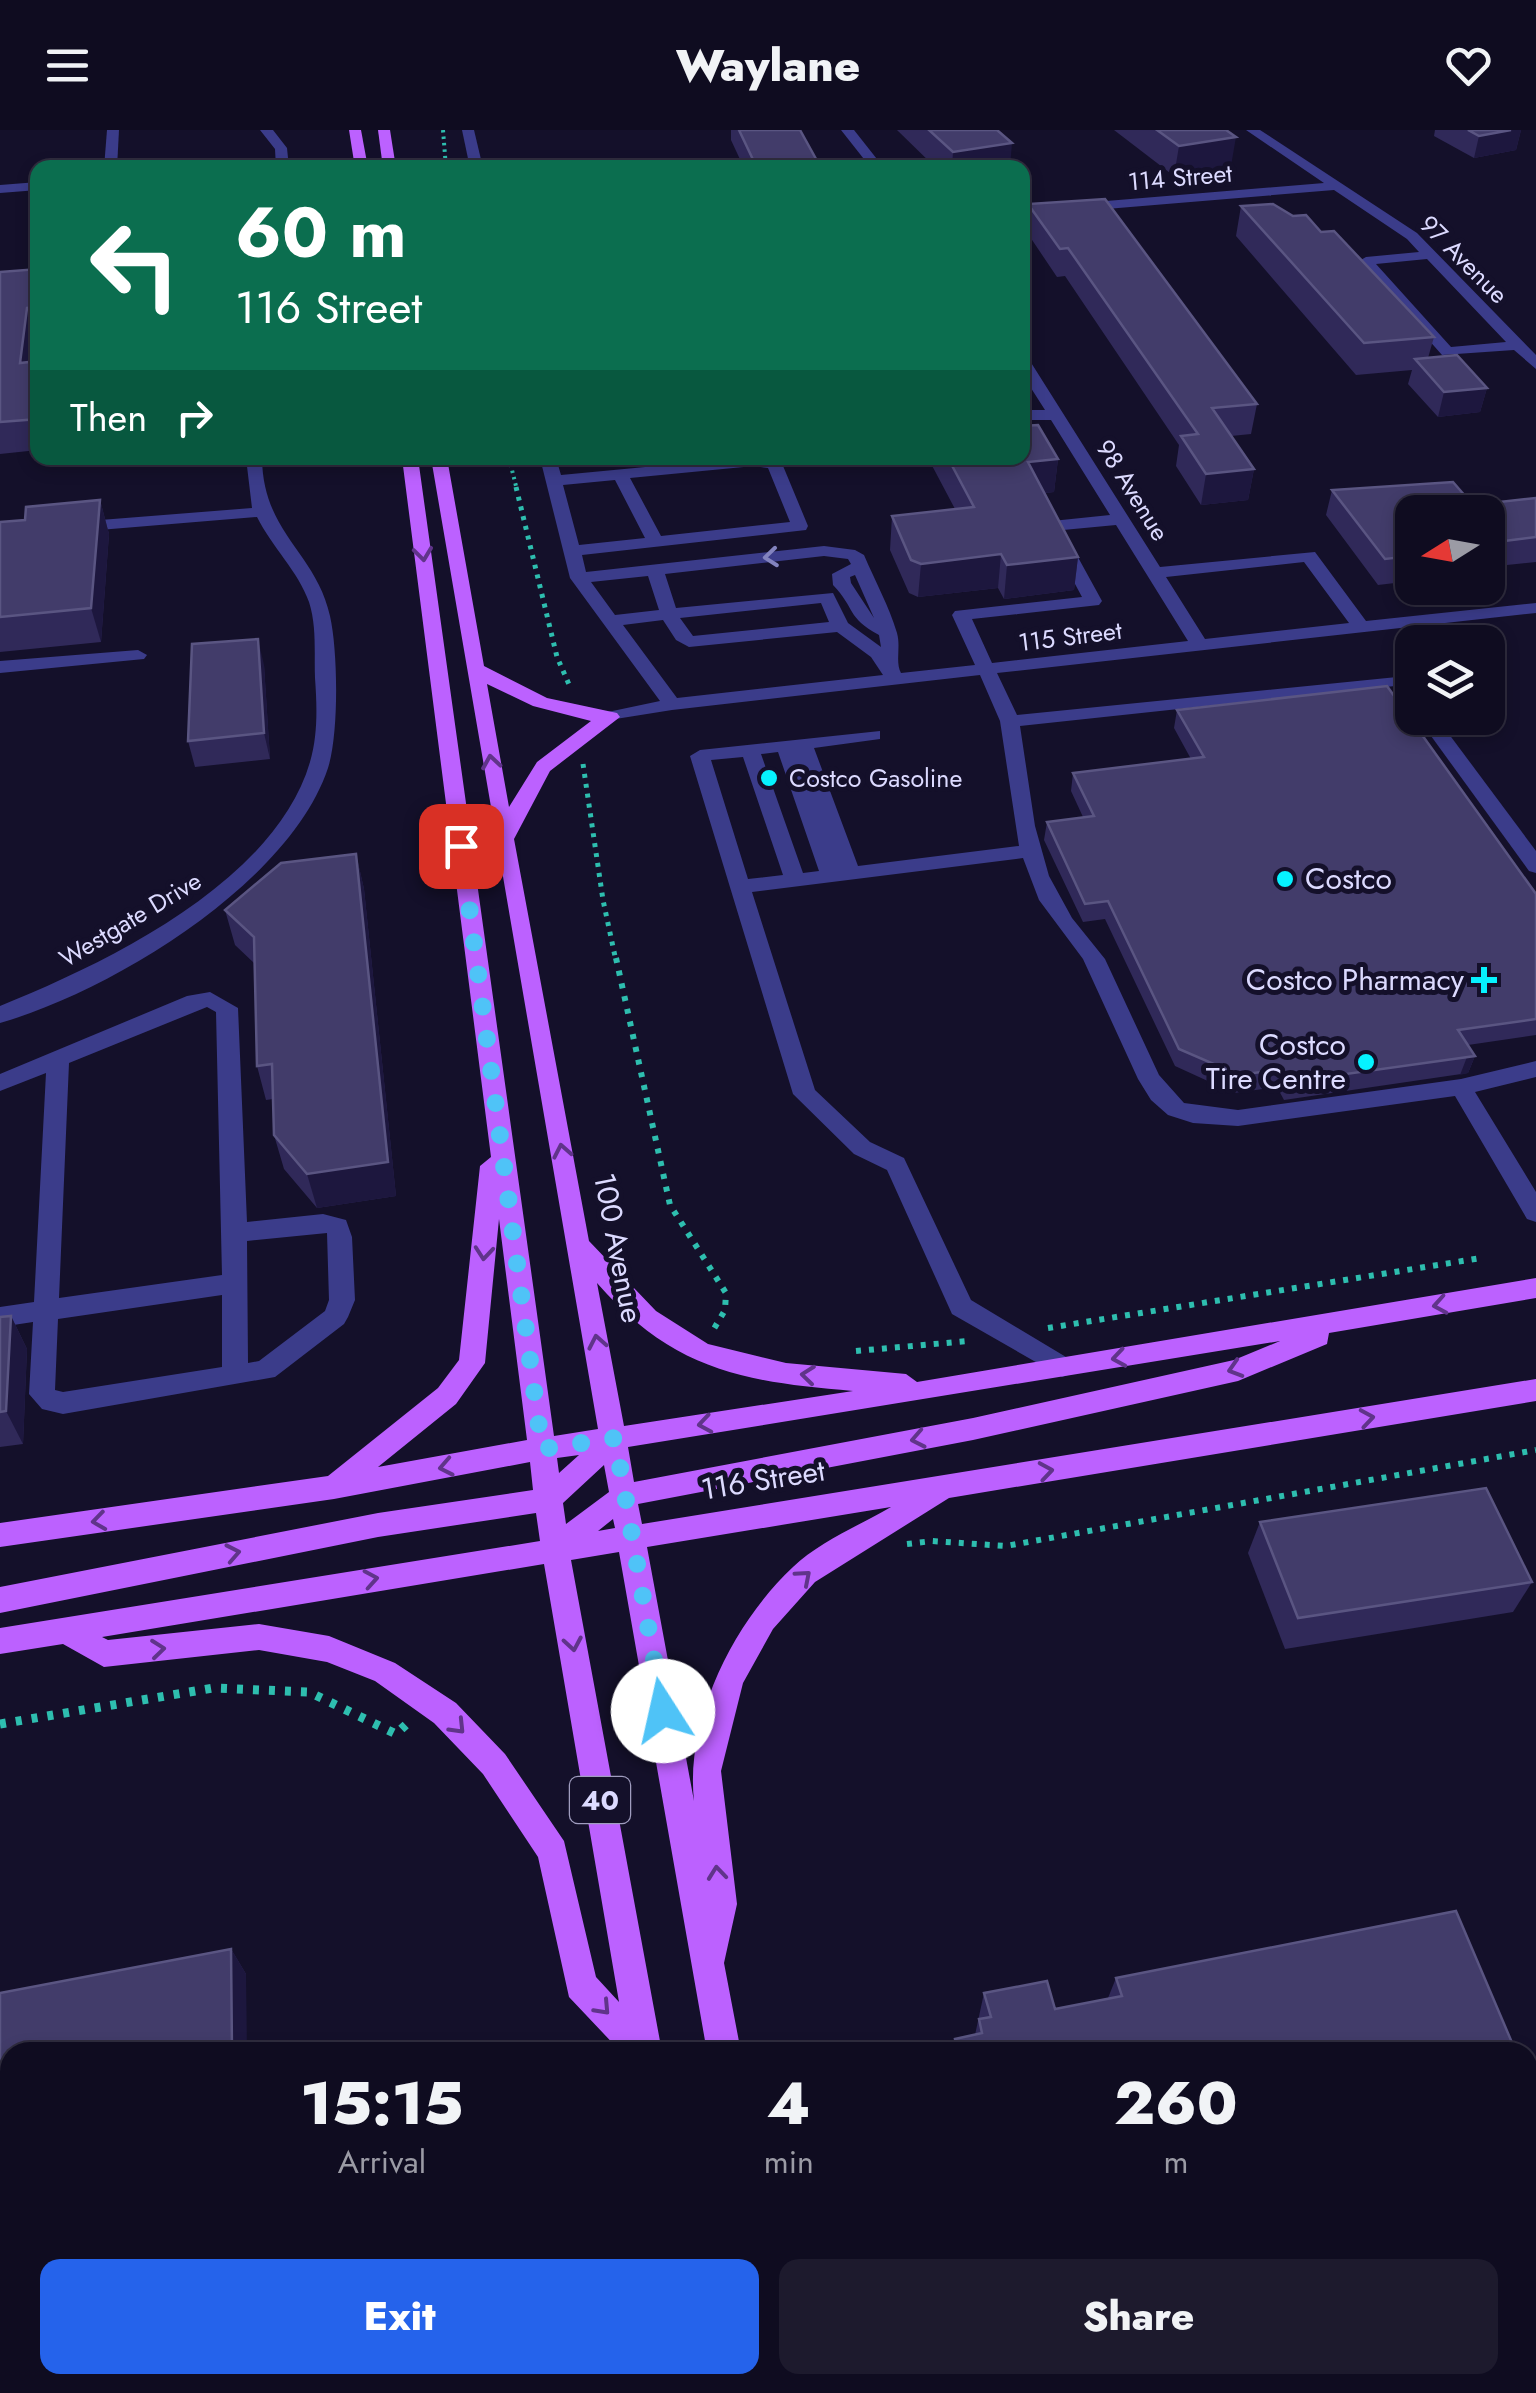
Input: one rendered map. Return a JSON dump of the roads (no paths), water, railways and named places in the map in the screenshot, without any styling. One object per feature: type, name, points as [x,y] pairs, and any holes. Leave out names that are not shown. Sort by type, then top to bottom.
[{"type":"main road","points":[[355,130],[361,160]]},
{"type":"main road","points":[[384,130],[389,160]]},
{"type":"main road","name":"40","points":[[411,465],[555,1548],[643,2042]]},
{"type":"main road","name":"100 Avenue","points":[[441,465],[504,839],[722,2042]]},
{"type":"main road","points":[[475,669],[535,703],[576,714],[610,717]]},
{"type":"main road","points":[[504,839],[529,782],[546,760],[565,742],[610,717]]},
{"type":"main road","points":[[334,1488],[447,1396],[472,1363],[496,1121]]},
{"type":"main road","points":[[580,1247],[640,1313],[675,1339],[717,1356],[772,1371],[940,1389]]},
{"type":"main road","points":[[0,1535],[334,1488],[542,1449],[940,1389],[1536,1288]]},
{"type":"main road","points":[[555,1548],[625,1495],[973,1429],[1238,1370],[1358,1320]]},
{"type":"main road","name":"116 Street","points":[[0,1641],[1536,1390]]},
{"type":"main road","points":[[0,1600],[378,1525],[549,1499],[615,1438]]},
{"type":"main road","points":[[708,1969],[721,1904],[706,1771],[728,1680],[763,1620],[805,1573],[950,1486]]},
{"type":"main road","points":[[68,1630],[104,1654],[259,1638],[329,1650],[385,1672],[445,1713],[494,1764],[553,1852],[581,1985],[635,2042]]},
{"type":"street","points":[[111,160],[114,130]]},
{"type":"street","points":[[266,130],[282,148],[283,160]]},
{"type":"street","points":[[468,130],[476,160]]},
{"type":"street","points":[[847,130],[871,160]]},
{"type":"street","name":"97 Avenue","points":[[1252,130],[1412,236],[1536,364]]},
{"type":"street","name":"114 Street","points":[[1030,211],[1340,186]]},
{"type":"street","points":[[0,189],[30,187]]},
{"type":"street","points":[[1429,255],[1366,261],[1447,352],[1518,346]]},
{"type":"street","name":"98 Avenue","points":[[1030,373],[1200,645]]},
{"type":"street","points":[[1030,415],[1056,415]]},
{"type":"street","name":"Westgate Drive","points":[[0,1015],[102,971],[190,918],[226,890],[281,833],[315,778],[327,725],[321,615],[309,580],[262,512],[254,488],[254,465]]},
{"type":"street","points":[[550,465],[579,578],[672,704]]},
{"type":"street","points":[[554,481],[713,465]]},
{"type":"street","points":[[572,551],[800,526],[775,465]]},
{"type":"street","points":[[620,474],[656,542]]},
{"type":"street","points":[[56,528],[262,512]]},
{"type":"street","points":[[1122,519],[1052,526],[1092,601],[961,615],[1010,721],[1029,851],[1065,926],[1084,943],[1094,959],[1148,1074],[1170,1106],[1204,1116],[1238,1118],[1461,1087],[1536,1068]]},
{"type":"street","points":[[608,620],[671,614],[818,575],[848,552],[855,556],[887,632],[892,672]]},
{"type":"street","points":[[1156,573],[1309,556],[1361,627]]},
{"type":"street","points":[[860,567],[846,570],[840,580],[863,619],[887,632]]},
{"type":"street","points":[[579,578],[655,569],[818,575]]},
{"type":"street","points":[[655,569],[682,639],[695,643],[840,626],[863,619]]},
{"type":"street","points":[[818,575],[840,626],[867,642],[892,672]]},
{"type":"street","name":"115 Street","points":[[610,717],[672,704],[892,672],[986,671],[1536,608]]},
{"type":"street","points":[[0,668],[138,655]]},
{"type":"street","points":[[1010,721],[1395,681]]},
{"type":"street","points":[[1440,735],[1536,866]]},
{"type":"street","points":[[804,879],[700,756],[873,736]]},
{"type":"street","points":[[768,748],[804,879]]},
{"type":"street","points":[[768,748],[804,879]]},
{"type":"street","points":[[768,748],[804,879],[805,1094],[862,1148],[896,1164],[961,1307],[1002,1335],[1062,1367]]},
{"type":"street","points":[[804,879],[1029,851]]},
{"type":"street","points":[[0,1082],[195,1002],[210,999],[227,1008],[235,1233],[235,1376]]},
{"type":"street","points":[[58,1058],[42,1394],[51,1401],[63,1402],[266,1370],[335,1317],[342,1300],[337,1228],[323,1223],[235,1233]]},
{"type":"street","points":[[1461,1087],[1536,1214]]},
{"type":"street","points":[[0,1317],[235,1284]]},
{"type":"place","name":"Costco Gasoline","points":[[769,778]]},
{"type":"place","name":"Costco","points":[[1285,879]]},
{"type":"place","name":"Costco Pharmacy","points":[[1484,980]]},
{"type":"place","name":"Costco Tire Centre","points":[[1366,1062]]}]
